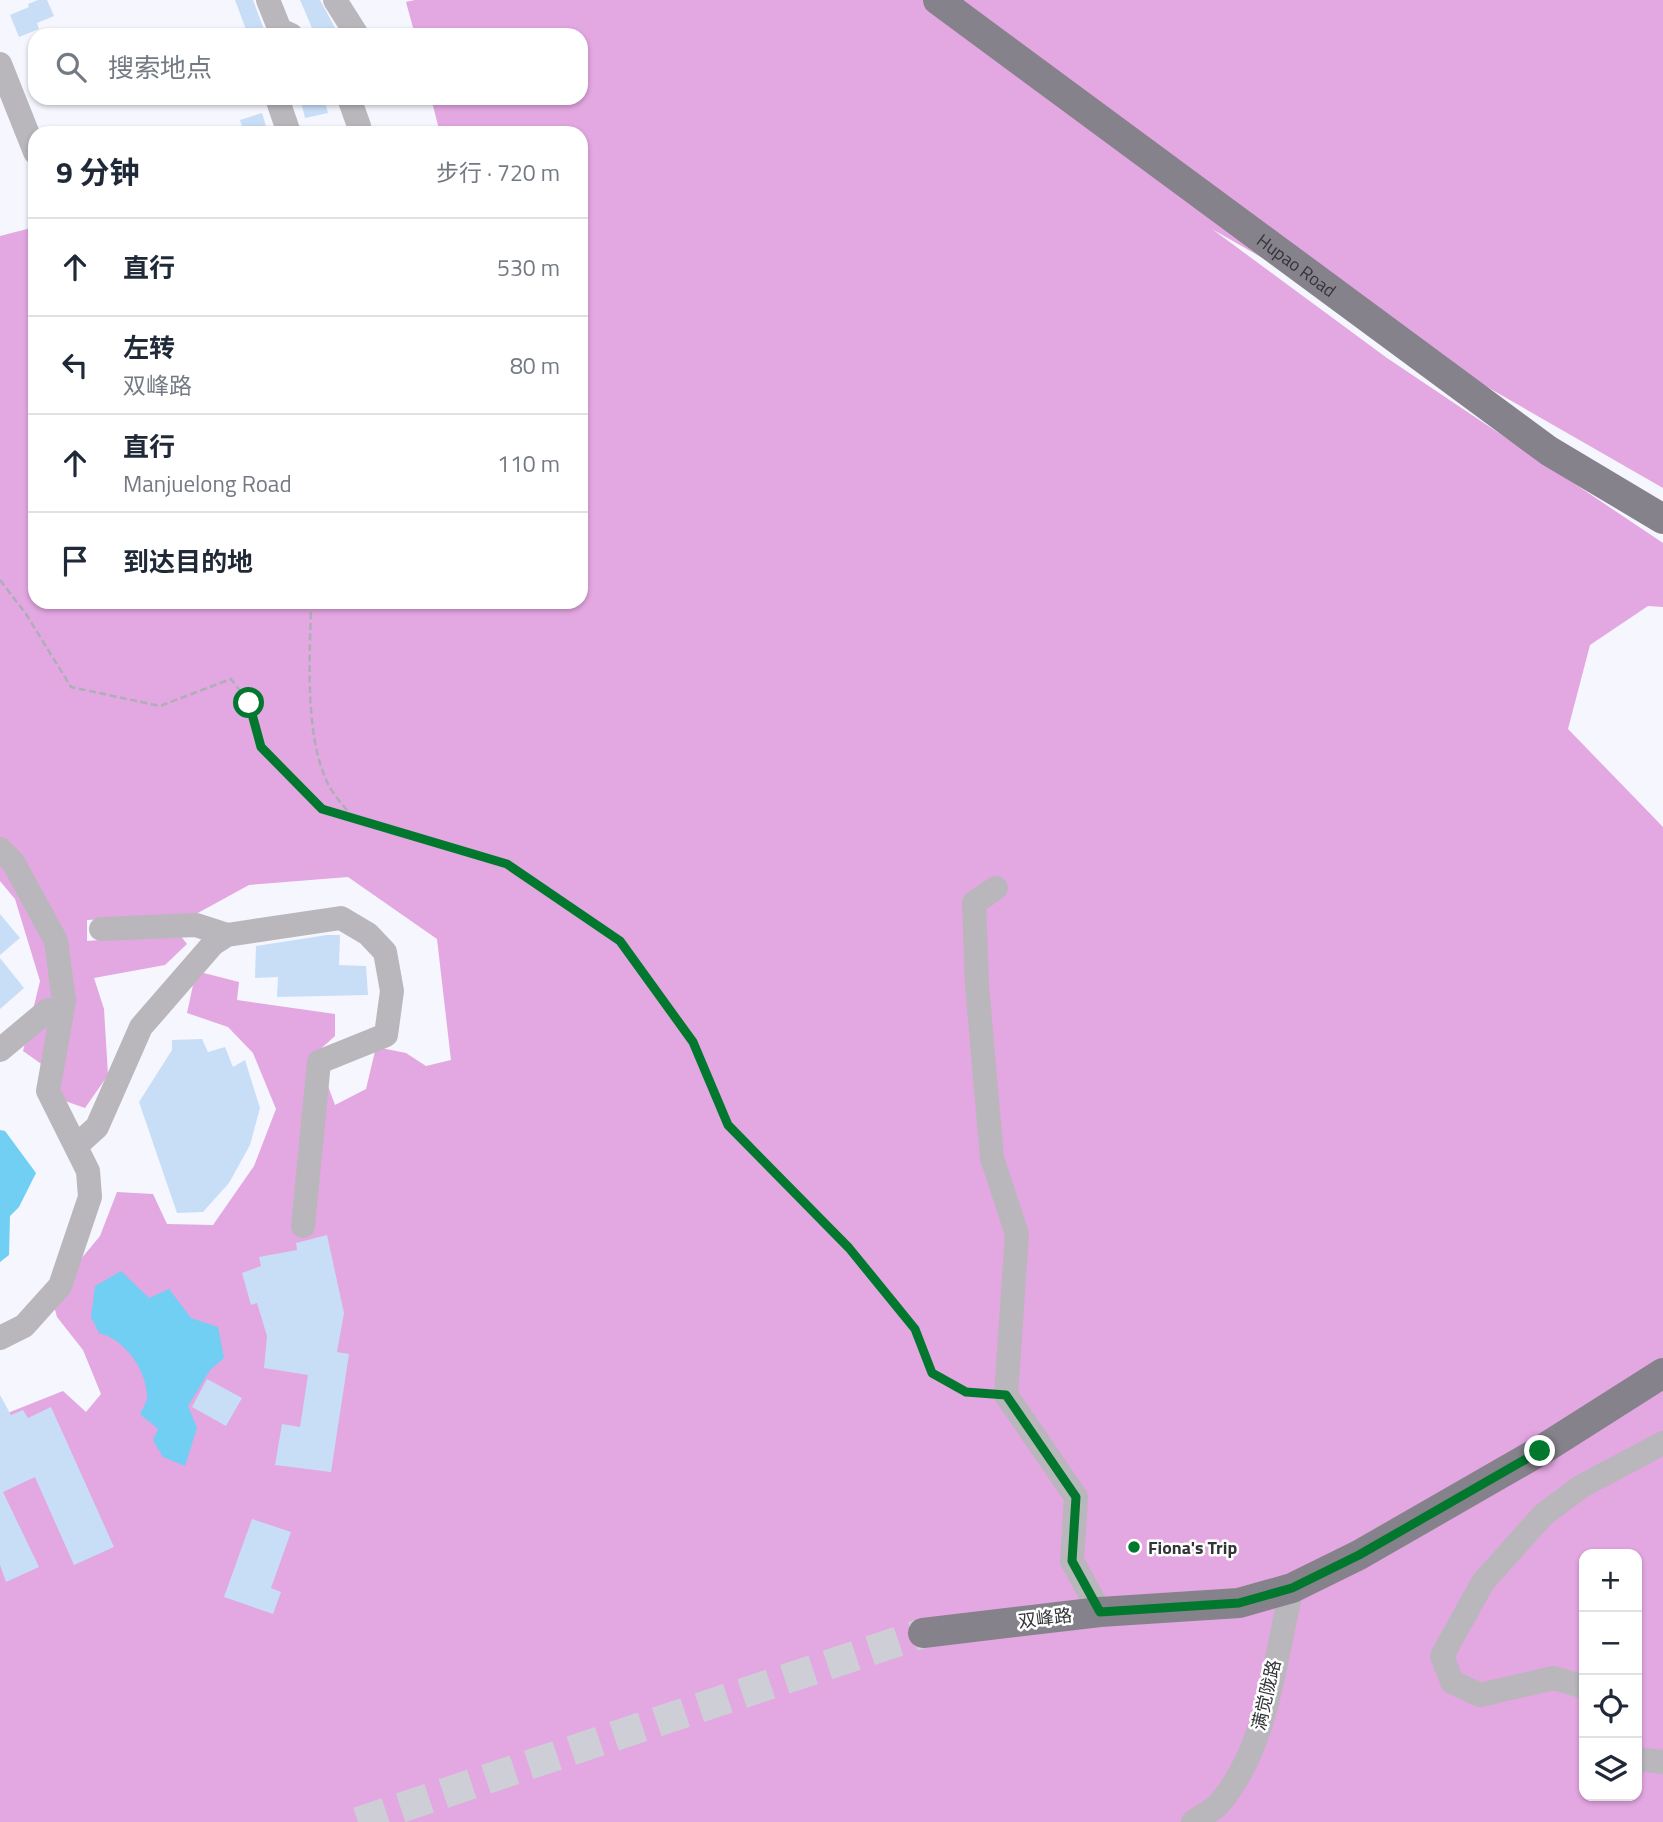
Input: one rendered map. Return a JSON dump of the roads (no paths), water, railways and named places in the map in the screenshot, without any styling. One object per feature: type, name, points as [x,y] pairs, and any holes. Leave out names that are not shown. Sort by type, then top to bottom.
[{"type":"main road","name":"Hupao Road","points":[[938,0],[1549,451],[1663,519]]},
{"type":"main road","name":"双峰路","points":[[923,1633],[1100,1612],[1239,1603],[1292,1588],[1359,1555],[1659,1382]]},
{"type":"street","points":[[268,0],[281,28]]},
{"type":"street","points":[[335,0],[353,28]]},
{"type":"street","points":[[0,64],[28,134]]},
{"type":"street","points":[[279,105],[287,126]]},
{"type":"street","points":[[352,105],[359,126]]},
{"type":"street","points":[[0,849],[13,862],[56,941],[64,1001],[48,1091],[88,1171],[90,1197],[60,1286],[24,1326],[0,1338]]},
{"type":"street","points":[[996,888],[974,903],[977,985],[992,1158],[1017,1234],[1006,1395],[1076,1497],[1072,1561],[1100,1612]]},
{"type":"street","points":[[76,1146],[97,1127],[141,1027],[212,944],[227,935],[341,918],[368,934],[385,952],[392,991],[386,1035],[320,1062],[303,1226]]},
{"type":"street","points":[[101,929],[196,925],[227,935]]},
{"type":"street","points":[[0,1050],[48,1010]]},
{"type":"street","points":[[1579,1686],[1554,1678],[1480,1695],[1452,1682],[1442,1656],[1483,1582],[1544,1514],[1582,1486],[1663,1443]]},
{"type":"street","name":"满觉陇路","points":[[1193,1822],[1222,1814],[1234,1782],[1259,1735],[1292,1588]]},
{"type":"street","points":[[1642,1760],[1663,1762]]},
{"type":"water","points":[[0,1130],[5,1131],[36,1173],[19,1207],[10,1216],[9,1255],[0,1262]]},
{"type":"water","points":[[121,1271],[149,1298],[169,1289],[191,1318],[218,1327],[224,1358],[210,1370],[188,1406],[197,1428],[185,1466],[163,1457],[153,1440],[158,1429],[140,1414],[147,1399],[144,1378],[139,1367],[118,1342],[99,1333],[91,1317],[95,1286]]},
{"type":"tunnel","points":[[358,1822],[923,1633]]},
{"type":"place","name":"Fiona's Trip","points":[[1134,1547]]}]
